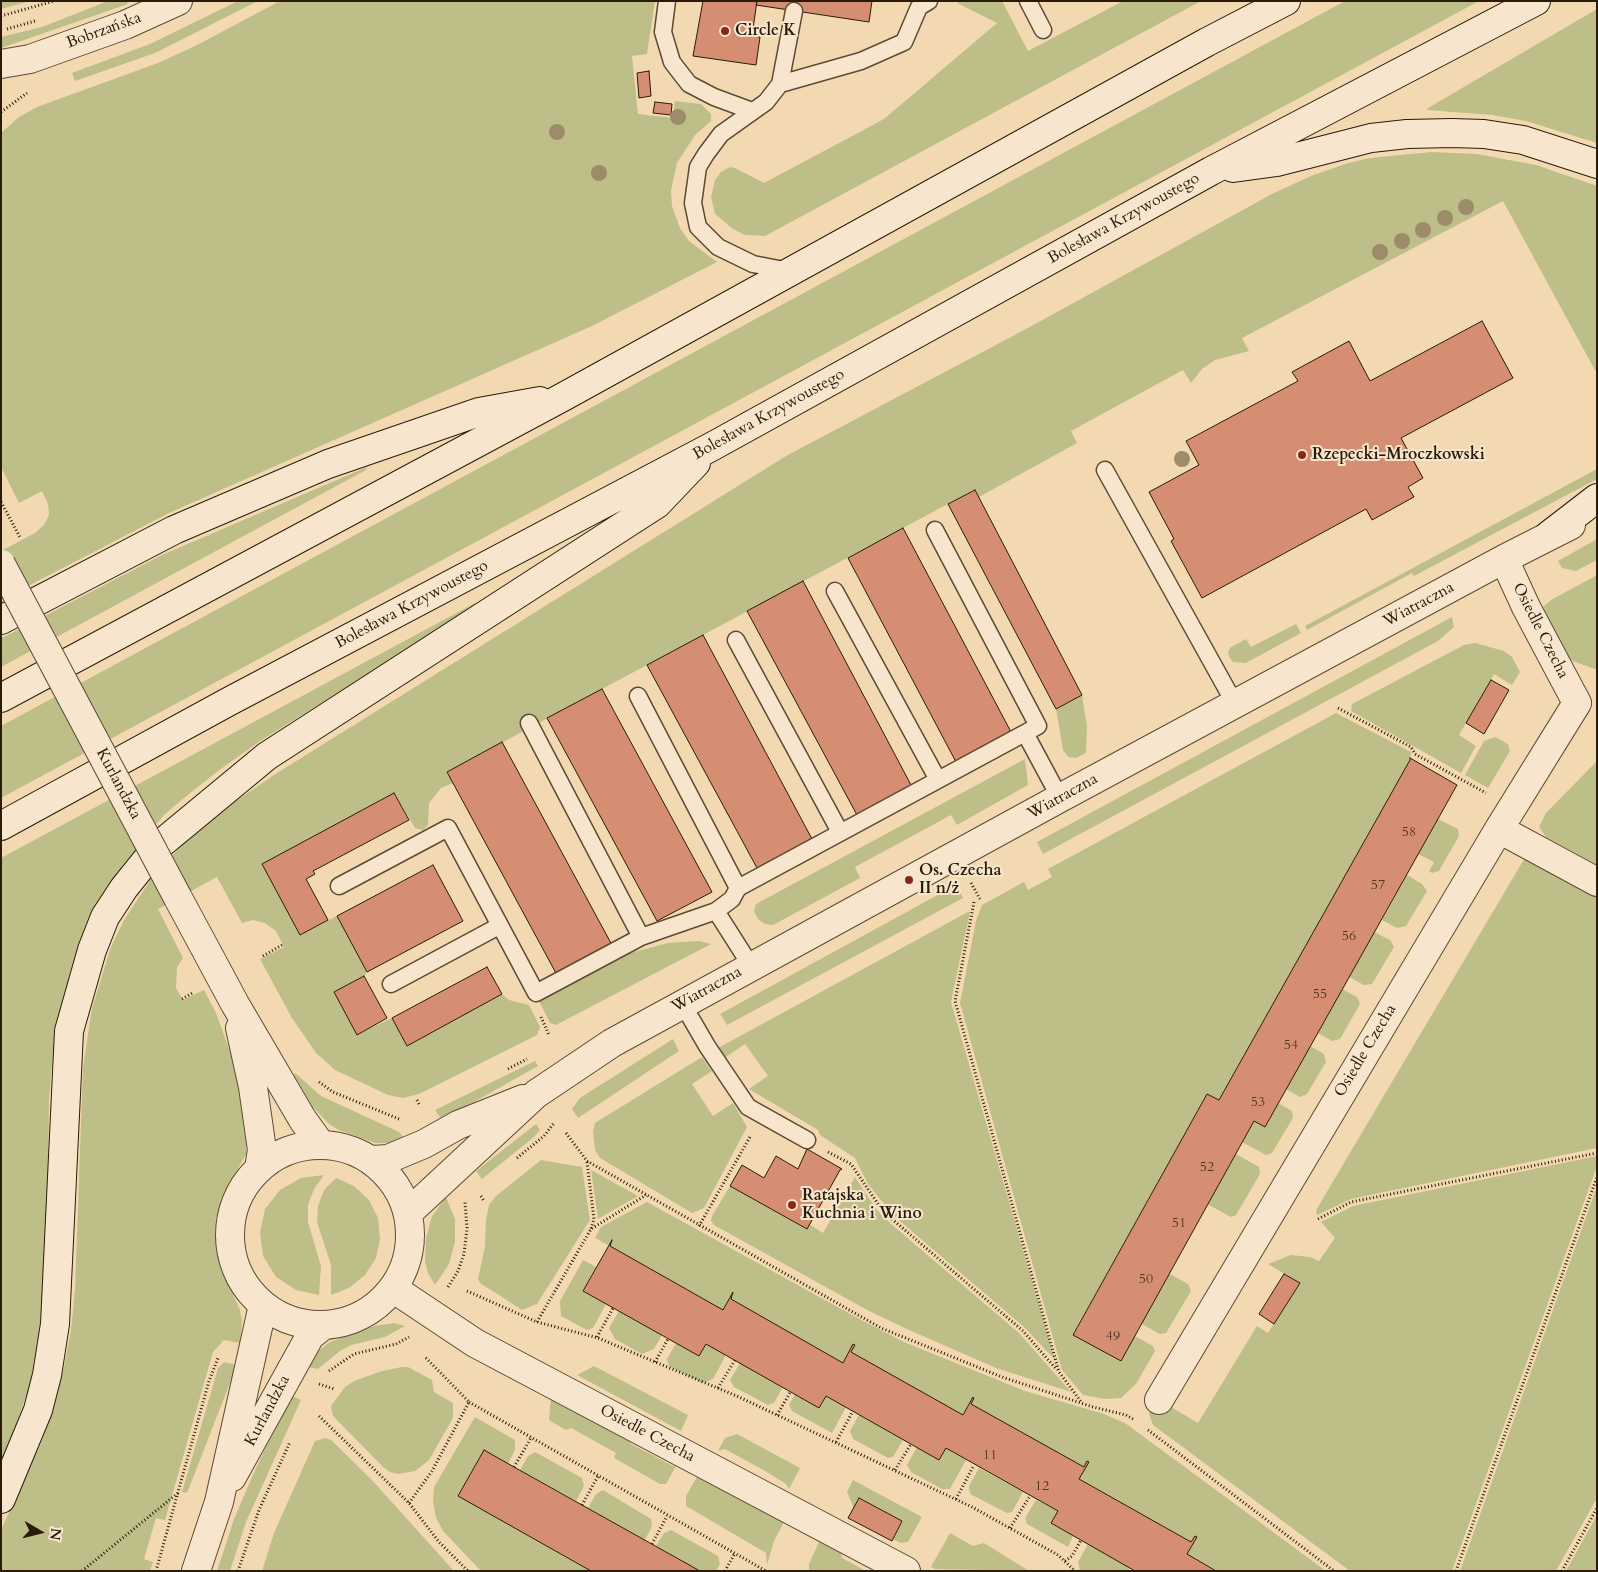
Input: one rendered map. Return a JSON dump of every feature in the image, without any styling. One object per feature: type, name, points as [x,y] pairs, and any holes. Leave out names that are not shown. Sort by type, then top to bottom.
[{"type":"main road","name":"Bobrzańska","points":[[1,64],[30,59],[125,25],[178,1]]},
{"type":"main road","points":[[1207,42],[1246,1]]},
{"type":"main road","points":[[1,698],[564,397],[1207,42],[1286,1]]},
{"type":"main road","name":"Bolesława Krzywoustego","points":[[1,826],[228,702],[713,446],[1211,171],[1536,1]]},
{"type":"main road","name":"Bobrzańska","points":[[1,84],[30,59]]},
{"type":"main road","points":[[1211,171],[1277,162],[1371,138],[1407,134],[1484,134],[1565,152],[1597,164]]},
{"type":"main road","points":[[1,620],[174,530],[328,464],[478,412],[564,397]]},
{"type":"main road","points":[[1,1499],[38,1410],[47,1375],[55,1324],[69,1031],[92,950],[105,917],[124,888],[157,847],[267,756],[657,504],[713,446]]},
{"type":"main road","points":[[1549,535],[1597,498]]},
{"type":"main road","name":"Wiatraczna","points":[[408,1213],[536,1094],[612,1043],[682,1003],[1504,559],[1549,535],[1597,513]]},
{"type":"main road","name":"Osiedle Czecha","points":[[1159,1400],[1499,829],[1587,699],[1526,608],[1504,559]]},
{"type":"main road","name":"Kurlandzka","points":[[1,564],[235,1004],[303,1120],[321,1145]]},
{"type":"main road","points":[[1499,829],[1597,882]]},
{"type":"main road","name":"Kurlandzka","points":[[235,1004],[253,1087],[262,1150],[259,1168]]},
{"type":"main road","name":"Wiatraczna","points":[[372,1160],[388,1159],[424,1144],[458,1125],[536,1094]]},
{"type":"main road","points":[[321,1145],[348,1149],[372,1160],[395,1184],[408,1213],[411,1239],[406,1266],[394,1289],[374,1308],[350,1321],[324,1325],[291,1321],[263,1305],[246,1286],[234,1263],[230,1238],[233,1212],[243,1188],[259,1168],[288,1150],[321,1145]]},
{"type":"main road","name":"Osiedle Czecha","points":[[394,1289],[475,1343],[906,1571]]},
{"type":"main road","name":"Kurlandzka","points":[[196,1571],[218,1502],[263,1305]]},
{"type":"main road","name":"Kurlandzka","points":[[218,1502],[310,1336],[324,1325]]},
{"type":"lane","points":[[667,1],[663,32],[672,62],[689,84],[714,97],[752,111]]},
{"type":"lane","points":[[1028,1],[1043,30]]},
{"type":"lane","points":[[780,84],[860,61],[904,42],[921,3]]},
{"type":"lane","points":[[791,271],[762,266],[726,252],[698,228],[693,211],[694,184],[702,161],[721,134],[766,102],[780,84],[794,11]]},
{"type":"lane","points":[[1105,470],[1235,704]]},
{"type":"lane","points":[[339,886],[448,828],[536,993],[641,937],[716,911],[732,899],[738,888],[1038,726],[935,530]]},
{"type":"lane","points":[[835,591],[938,780]]},
{"type":"lane","points":[[736,640],[840,832]]},
{"type":"lane","points":[[638,696],[738,888]]},
{"type":"lane","points":[[529,723],[641,937]]},
{"type":"lane","points":[[1025,733],[1060,798]]},
{"type":"lane","points":[[716,911],[751,966]]},
{"type":"lane","points":[[391,984],[500,926]]},
{"type":"lane","points":[[682,1003],[707,1046],[748,1107],[807,1140]]},
{"type":"path","points":[[1,16],[54,1]]},
{"type":"path","points":[[1,30],[40,20]]},
{"type":"path","points":[[1,502],[22,540]]},
{"type":"path","points":[[1338,708],[1411,747],[1415,754],[1489,794]]},
{"type":"path","points":[[974,902],[955,1001],[1059,1372]]},
{"type":"path","points":[[263,956],[282,945]]},
{"type":"path","points":[[182,999],[197,991]]},
{"type":"path","points":[[539,1012],[549,1035]]},
{"type":"path","points":[[312,1077],[341,1096],[390,1117],[407,1120],[424,1144]]},
{"type":"path","points":[[417,1100],[420,1106]]},
{"type":"path","points":[[699,1226],[762,1115]]},
{"type":"path","points":[[566,1132],[587,1161],[881,1328],[1002,1377],[1126,1415],[1137,1423]]},
{"type":"path","points":[[807,1140],[851,1164],[878,1204],[892,1219],[1023,1331],[1082,1402]]},
{"type":"path","points":[[1318,1219],[1351,1202],[1597,1153]]},
{"type":"path","points":[[537,1322],[591,1229],[594,1219],[587,1161]]},
{"type":"path","points":[[325,1375],[349,1356],[405,1340],[419,1328],[458,1271],[466,1237],[465,1202],[447,1176]]},
{"type":"path","points":[[1456,1571],[1597,1177]]},
{"type":"path","points":[[591,1229],[646,1195]]},
{"type":"path","points":[[481,1196],[484,1201]]},
{"type":"path","points":[[467,1291],[537,1322],[596,1337],[718,1388],[836,1442],[956,1499],[1010,1528],[1058,1555],[1075,1571]]},
{"type":"path","points":[[596,1337],[613,1308]]},
{"type":"path","points":[[655,1362],[668,1339]]},
{"type":"path","points":[[156,1571],[215,1362],[220,1354]]},
{"type":"path","points":[[424,1356],[469,1402],[766,1571]]},
{"type":"path","points":[[718,1388],[734,1360]]},
{"type":"path","points":[[315,1391],[322,1380]]},
{"type":"path","points":[[777,1415],[791,1391]]},
{"type":"path","points":[[409,1503],[432,1471],[469,1402]]},
{"type":"path","points":[[836,1442],[853,1411]]},
{"type":"path","points":[[318,1416],[409,1503],[439,1542],[468,1571]]},
{"type":"path","points":[[1143,1426],[1334,1571]]},
{"type":"path","points":[[238,1571],[259,1510],[294,1433]]},
{"type":"path","points":[[514,1467],[531,1438]]},
{"type":"path","points":[[895,1470],[911,1444]]},
{"type":"path","points":[[956,1499],[974,1465]]},
{"type":"path","points":[[582,1505],[598,1476]]},
{"type":"path","points":[[82,1571],[179,1492]]},
{"type":"path","points":[[1010,1528],[1030,1496]]},
{"type":"path","points":[[1562,1571],[1597,1508]]},
{"type":"path","points":[[652,1544],[668,1516]]},
{"type":"path","points":[[1065,1561],[1072,1556],[1081,1540]]},
{"type":"path","points":[[725,1571],[735,1554]]},
{"type":"green space","points":[[1,1],[30,1],[1,9]]},
{"type":"green space","points":[[108,1],[127,1],[128,4],[1,48],[1,37],[42,27]]},
{"type":"green space","points":[[238,1],[258,1],[155,53],[75,81],[72,73],[150,44]]},
{"type":"green space","points":[[280,1],[655,1],[647,54],[632,56],[638,114],[673,118],[675,101],[701,104],[711,114],[711,121],[695,135],[677,163],[671,190],[672,206],[680,228],[689,241],[717,262],[592,326],[169,513],[1,600],[1,551],[35,533],[44,525],[49,515],[48,504],[42,491],[19,503],[1,467],[1,133],[19,117],[37,107],[158,63],[197,45]]},
{"type":"green space","points":[[960,1],[1002,1],[1028,51],[1123,1],[1201,1],[765,236],[745,235],[733,229],[715,214],[711,197],[715,180],[721,172],[730,167],[735,168],[764,183],[884,119],[997,23],[957,3]]},
{"type":"green space","points":[[1345,1],[1479,1],[1,798],[1,726]]},
{"type":"green space","points":[[1597,9],[1597,143],[1526,121],[1492,115],[1427,110],[1428,108]]},
{"type":"green space","points":[[1432,152],[1477,154],[1536,165],[1597,186],[1597,374],[1503,201],[1242,338],[1249,351],[1215,360],[1202,369],[1191,383],[1183,370],[1071,431],[1077,443],[979,497],[974,490],[447,772],[453,783],[441,788],[429,803],[428,825],[423,830],[415,828],[394,793],[262,864],[300,935],[337,916],[367,972],[364,976],[334,992],[357,1034],[392,1018],[407,1046],[502,994],[509,1000],[529,1005],[540,1027],[537,1035],[419,1094],[403,1098],[388,1095],[335,1070],[316,1053],[292,1018],[260,959],[284,947],[276,931],[265,923],[253,920],[242,923],[217,877],[158,909],[183,958],[177,967],[176,988],[183,1000],[204,990],[216,1013],[232,1057],[248,1124],[246,1154],[223,1195],[216,1219],[215,1231],[220,1266],[240,1310],[242,1321],[240,1343],[224,1340],[213,1352],[165,1520],[156,1518],[144,1559],[153,1562],[150,1571],[1,1571],[1,1530],[43,1438],[64,1367],[71,1330],[75,1289],[83,1068],[92,1008],[111,947],[124,920],[151,879],[180,847],[220,812],[277,773],[786,456],[1026,329],[1272,194],[1311,176],[1348,163],[1370,158]]},
{"type":"green space","points":[[367,467],[366,470],[1,667],[1,638],[162,555]]},
{"type":"green space","points":[[1597,469],[1597,479],[1414,576],[1412,573],[1307,630],[1305,626]]},
{"type":"green space","points":[[1597,539],[1597,560],[1576,571],[1562,568],[1558,561]]},
{"type":"green space","points":[[1597,575],[1597,670],[1573,661],[1564,652],[1543,607],[1551,600]]},
{"type":"green space","points":[[475,603],[475,607],[260,741],[184,798],[164,815],[123,865],[88,921],[70,972],[53,1053],[49,1100],[47,1258],[37,1351],[29,1388],[1,1466],[1,858]]},
{"type":"green space","points":[[1452,617],[1454,627],[1438,641],[1043,854],[1037,842]]},
{"type":"green space","points":[[1296,624],[1301,633],[1246,663],[1233,662],[1229,657],[1228,651],[1231,647],[1246,639],[1251,647]]},
{"type":"green space","points":[[1475,643],[1504,651],[1512,657],[1520,672],[1512,685],[1494,674],[1459,735],[1476,746],[1461,773],[1351,711],[1352,704],[1464,645]]},
{"type":"green space","points":[[1082,695],[1087,726],[1086,753],[1076,758],[1068,757],[1063,750],[1056,709]]},
{"type":"green space","points":[[1336,713],[1411,752],[1410,760],[1219,1100],[1207,1094],[1073,1334],[1120,1361],[1133,1335],[1153,1346],[1155,1351],[1136,1384],[1121,1398],[1105,1399],[1083,1395],[1062,1370],[960,1003],[976,921],[982,905],[1024,882],[1028,890],[1052,877],[1048,869]]},
{"type":"green space","points":[[1495,737],[1508,744],[1510,751],[1488,788],[1465,775],[1484,741]]},
{"type":"green space","points":[[1025,759],[1028,785],[957,825],[951,815],[855,867],[860,878],[773,925],[765,924],[758,919],[754,911],[756,904]]},
{"type":"green space","points":[[1597,761],[1597,865],[1546,837],[1539,827],[1546,813]]},
{"type":"green space","points":[[1438,819],[1458,829],[1459,836],[1439,871],[1432,873],[1429,871],[1434,862],[1418,854]]},
{"type":"green space","points":[[1526,856],[1597,893],[1597,1148],[1351,1199],[1317,1215],[1316,1211],[1322,1200]]},
{"type":"green space","points":[[1407,875],[1422,884],[1427,891],[1406,926],[1397,928],[1382,920]]},
{"type":"green space","points":[[956,885],[963,898],[727,1025],[720,1014]]},
{"type":"green space","points":[[970,912],[951,1002],[1055,1360],[1024,1327],[894,1216],[868,1184],[855,1158],[820,1135],[818,1130],[749,1089],[768,1076],[745,1044],[726,1057],[718,1048]]},
{"type":"green space","points":[[1374,932],[1390,940],[1394,947],[1372,984],[1364,985],[1349,977]]},
{"type":"green space","points":[[699,941],[711,944],[556,1025],[550,1023],[539,1001],[626,954],[668,943]]},
{"type":"green space","points":[[1342,989],[1357,997],[1360,1004],[1340,1039],[1332,1041],[1318,1033]]},
{"type":"green space","points":[[673,1039],[679,1051],[578,1118],[572,1109],[580,1098]]},
{"type":"green space","points":[[1310,1046],[1324,1054],[1326,1062],[1307,1094],[1300,1097],[1286,1089]]},
{"type":"green space","points":[[702,1057],[712,1071],[692,1084],[713,1116],[733,1103],[747,1127],[704,1208],[692,1213],[600,1158],[595,1150],[593,1132],[595,1123]]},
{"type":"green space","points":[[535,1061],[538,1066],[442,1120],[435,1110]]},
{"type":"green space","points":[[295,1073],[321,1096],[399,1132],[404,1138],[394,1143],[375,1143],[339,1130],[329,1124],[313,1107],[294,1075]]},
{"type":"green space","points":[[1278,1103],[1292,1111],[1293,1118],[1272,1153],[1266,1155],[1242,1142],[1254,1121],[1265,1127]]},
{"type":"green space","points":[[536,1124],[540,1130],[534,1137],[482,1179],[476,1171]]},
{"type":"green space","points":[[1236,1154],[1259,1167],[1260,1174],[1236,1215],[1231,1217],[1207,1204]]},
{"type":"green space","points":[[1597,1156],[1597,1166],[1452,1571],[1350,1571],[1153,1425],[1149,1414],[1151,1395],[1198,1423],[1257,1326],[1268,1333],[1300,1283],[1268,1264],[1291,1255],[1310,1257],[1319,1261],[1335,1238],[1321,1222],[1353,1206]]},
{"type":"green space","points":[[541,1160],[582,1167],[590,1220],[537,1304],[522,1310],[480,1283],[478,1279],[485,1246],[486,1219],[489,1205],[496,1196]]},
{"type":"green space","points":[[591,1170],[602,1176],[638,1196],[598,1219]]},
{"type":"green space","points":[[324,1175],[314,1189],[308,1205],[308,1222],[321,1266],[319,1295],[296,1290],[276,1277],[263,1256],[260,1232],[265,1209],[280,1190],[301,1178]]},
{"type":"green space","points":[[855,1177],[876,1209],[890,1223],[1019,1333],[1071,1392],[996,1368],[869,1311],[714,1225],[711,1221],[712,1216],[730,1186],[806,1229],[809,1224],[823,1233]]},
{"type":"green space","points":[[336,1178],[354,1186],[369,1200],[378,1218],[380,1239],[376,1258],[365,1275],[349,1288],[331,1295],[331,1265],[317,1222],[318,1206],[324,1190]]},
{"type":"green space","points":[[1597,1186],[1597,1498],[1556,1571],[1460,1571]]},
{"type":"green space","points":[[446,1197],[455,1219],[455,1242],[449,1264],[435,1285],[428,1273],[425,1262],[426,1238],[432,1216]]},
{"type":"green space","points":[[647,1202],[904,1342],[1025,1391],[1101,1413],[1125,1423],[1326,1571],[1216,1571],[1187,1554],[1196,1536],[1191,1542],[1079,1479],[1089,1461],[1084,1467],[971,1404],[973,1397],[963,1415],[851,1352],[853,1345],[843,1363],[731,1299],[733,1292],[723,1310],[610,1246],[612,1240],[608,1245],[595,1238],[601,1227]]},
{"type":"green space","points":[[583,1260],[596,1267],[583,1291],[606,1304],[593,1328],[587,1330],[561,1316],[560,1301]]},
{"type":"green space","points":[[1168,1273],[1188,1284],[1191,1291],[1166,1333],[1160,1334],[1140,1323]]},
{"type":"green space","points":[[619,1311],[662,1335],[654,1349],[642,1354],[615,1339],[609,1328]]},
{"type":"green space","points":[[394,1323],[405,1326],[385,1337],[351,1345],[340,1351],[318,1369],[308,1367],[314,1354],[330,1342],[374,1326]]},
{"type":"green space","points":[[676,1343],[699,1356],[706,1344],[726,1355],[713,1379],[702,1383],[669,1366],[667,1359]]},
{"type":"green space","points":[[224,1362],[237,1365],[187,1493],[182,1492],[218,1368]]},
{"type":"green space","points":[[740,1363],[783,1387],[774,1403],[768,1405],[734,1387],[730,1380]]},
{"type":"green space","points":[[594,1366],[688,1415],[681,1431],[577,1375]]},
{"type":"green space","points":[[408,1367],[432,1380],[434,1392],[453,1403],[453,1418],[429,1460],[415,1471],[398,1474],[390,1472],[383,1467],[333,1416],[331,1406],[345,1387],[354,1381],[382,1371]]},
{"type":"green space","points":[[795,1394],[819,1407],[826,1396],[846,1407],[832,1433],[792,1411],[789,1405]]},
{"type":"green space","points":[[290,1395],[301,1400],[246,1522],[230,1571],[217,1571],[234,1519]]},
{"type":"green space","points":[[551,1396],[630,1439],[631,1444],[676,1466],[666,1484],[660,1484],[614,1458],[616,1453],[571,1428],[566,1430],[549,1420]]},
{"type":"green space","points":[[859,1415],[903,1440],[893,1457],[888,1458],[853,1439],[850,1431]]},
{"type":"green space","points":[[475,1417],[515,1440],[515,1450],[508,1464],[484,1450],[458,1496],[591,1571],[481,1571],[443,1531],[436,1518],[433,1502],[434,1487]]},
{"type":"green space","points":[[737,1434],[800,1468],[789,1489],[786,1484],[767,1472],[725,1449],[718,1451],[725,1438]]},
{"type":"green space","points":[[326,1438],[331,1440],[371,1479],[454,1571],[262,1571],[274,1533],[315,1441]]},
{"type":"green space","points":[[917,1447],[946,1448],[966,1460],[950,1489],[942,1489],[911,1472],[907,1465]]},
{"type":"green space","points":[[535,1452],[582,1478],[584,1486],[576,1501],[520,1470],[528,1456]]},
{"type":"green space","points":[[979,1468],[1023,1492],[1012,1512],[1007,1513],[970,1494],[969,1486]]},
{"type":"green space","points":[[698,1475],[784,1522],[774,1541],[767,1565],[766,1553],[686,1506],[686,1496]]},
{"type":"green space","points":[[853,1480],[922,1517],[908,1542],[901,1543],[893,1539],[902,1521],[859,1498],[854,1509],[847,1492]]},
{"type":"green space","points":[[603,1490],[651,1519],[652,1526],[645,1540],[588,1508],[596,1494]]},
{"type":"green space","points":[[1036,1500],[1058,1511],[1051,1523],[1073,1536],[1068,1547],[1027,1524],[1025,1518]]},
{"type":"green space","points":[[1597,1515],[1597,1571],[1566,1571]]},
{"type":"green space","points":[[671,1530],[718,1556],[720,1564],[716,1571],[700,1571],[656,1546],[664,1533]]},
{"type":"green space","points":[[950,1533],[973,1546],[984,1543],[1029,1571],[935,1569],[931,1567]]},
{"type":"green space","points":[[819,1542],[841,1553],[842,1558],[866,1571],[809,1571],[809,1564]]},
{"type":"green space","points":[[1088,1544],[1130,1568],[1128,1571],[1080,1571],[1078,1562]]},
{"type":"building","name":"Circle K","points":[[703,1],[757,1],[752,36],[760,37],[756,65],[693,56]]},
{"type":"building","points":[[757,1],[872,1],[869,22],[756,5]]},
{"type":"building","points":[[649,71],[651,96],[639,98],[637,73]]},
{"type":"building","points":[[655,102],[672,104],[671,115],[653,113]]},
{"type":"building","name":"Rzepecki-Mroczkowski","points":[[1482,321],[1513,378],[1401,438],[1423,478],[1408,487],[1414,497],[1372,520],[1366,509],[1202,598],[1171,541],[1174,539],[1149,492],[1199,465],[1186,441],[1298,381],[1292,372],[1349,341],[1370,381]]},
{"type":"building","points":[[975,490],[1082,695],[1056,709],[948,504]]},
{"type":"building","points":[[903,528],[1011,732],[956,762],[848,558]]},
{"type":"building","points":[[803,581],[911,785],[857,815],[747,611]]},
{"type":"building","points":[[703,635],[812,839],[757,868],[647,665]]},
{"type":"building","points":[[1491,680],[1509,690],[1484,734],[1466,723]]},
{"type":"building","points":[[602,689],[712,892],[657,921],[547,718]]},
{"type":"building","points":[[502,742],[612,945],[557,975],[447,772]]},
{"type":"building","points":[[1410,758],[1457,785],[1265,1127],[1254,1121],[1121,1361],[1073,1335],[1207,1094],[1219,1100]]},
{"type":"building","points":[[394,793],[409,820],[313,871],[315,874],[306,879],[328,920],[300,935],[262,864]]},
{"type":"building","points":[[433,865],[463,921],[367,972],[337,916]]},
{"type":"building","points":[[487,967],[502,994],[407,1046],[392,1018]]},
{"type":"building","points":[[364,976],[387,1018],[357,1035],[334,992]]},
{"type":"building","name":"Ratajska Kuchnia i Wino","points":[[807,1149],[842,1169],[807,1229],[730,1186],[742,1165],[764,1178],[776,1156],[798,1169]]},
{"type":"building","points":[[612,1240],[610,1246],[723,1310],[733,1292],[731,1299],[843,1363],[853,1344],[855,1345],[851,1352],[963,1415],[973,1397],[971,1404],[1084,1467],[1087,1461],[1089,1462],[1079,1479],[1191,1542],[1195,1536],[1197,1537],[1187,1554],[1216,1571],[1135,1571],[1051,1523],[1058,1511],[946,1448],[939,1460],[826,1396],[819,1408],[706,1344],[699,1356],[583,1291]]},
{"type":"building","points":[[1284,1274],[1300,1283],[1274,1324],[1259,1314]]},
{"type":"building","points":[[484,1450],[700,1571],[591,1571],[458,1496]]},
{"type":"building","points":[[859,1498],[902,1521],[892,1541],[848,1518]]},
{"type":"place","name":"Circle K","points":[[725,31]]},
{"type":"place","name":"Rzepecki-Mroczkowski","points":[[1302,455]]},
{"type":"place","name":"Os. Czecha II n/ż","points":[[909,880]]},
{"type":"place","name":"Ratajska Kuchnia i Wino","points":[[792,1205]]}]
